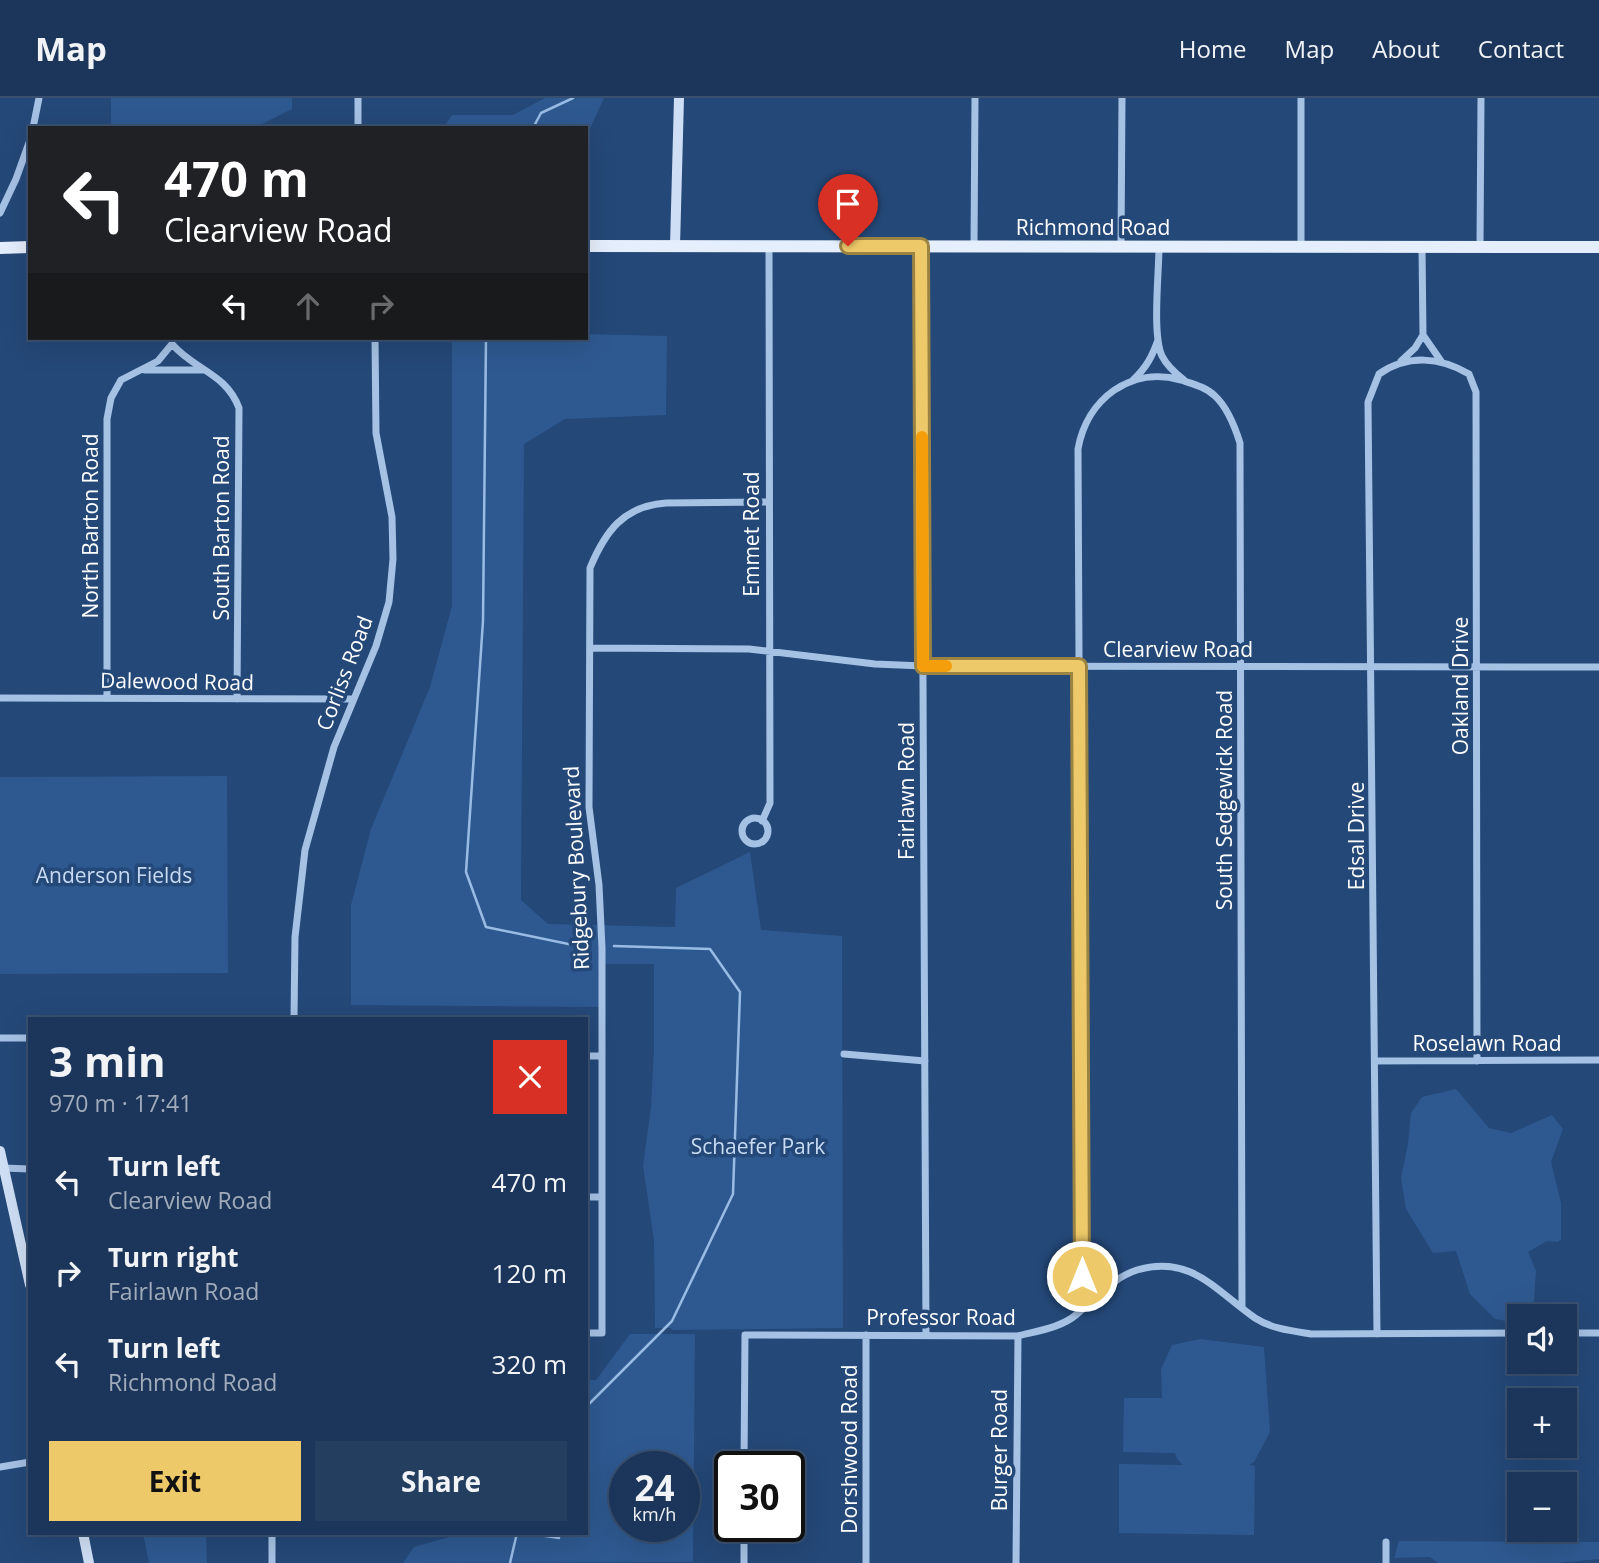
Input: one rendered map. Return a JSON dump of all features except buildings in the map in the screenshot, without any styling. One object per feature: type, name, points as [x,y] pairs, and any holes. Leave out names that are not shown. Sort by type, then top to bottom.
[{"type":"main road","name":"Richmond Road","points":[[588,246],[1599,247]]},
{"type":"main road","points":[[0,248],[28,247]]},
{"type":"street","points":[[33,126],[39,98]]},
{"type":"street","points":[[358,126],[359,98]]},
{"type":"street","points":[[675,246],[679,98]]},
{"type":"street","points":[[974,246],[975,98]]},
{"type":"street","points":[[1121,246],[1122,98]]},
{"type":"street","points":[[1301,98],[1301,247]]},
{"type":"street","points":[[1480,247],[1481,98]]},
{"type":"street","points":[[0,213],[28,146]]},
{"type":"street","name":"Emmet Road","points":[[762,821],[769,803],[769,246]]},
{"type":"street","name":"Fairlawn Road","points":[[921,246],[926,1335]]},
{"type":"street","points":[[1159,247],[1158,339],[1163,357],[1185,382]]},
{"type":"street","points":[[1399,363],[1415,348],[1423,335],[1422,247]]},
{"type":"street","points":[[1423,335],[1441,361]]},
{"type":"street","points":[[1087,1304],[1082,1276],[1078,449],[1089,417],[1102,398],[1144,369],[1151,359],[1158,339]]},
{"type":"street","name":"Corliss Road","points":[[294,1017],[295,937],[305,850],[334,747],[376,646],[389,602],[393,559],[392,517],[376,433],[375,340]]},
{"type":"street","name":"North Barton Road","points":[[107,697],[107,419],[111,398],[121,380],[158,361],[172,341]]},
{"type":"street","name":"South Barton Road","points":[[172,341],[184,358],[207,370],[233,394],[239,408],[237,699]]},
{"type":"street","name":"Oakland Drive","points":[[1411,360],[1441,361],[1469,374],[1476,392],[1477,1061]]},
{"type":"street","name":"Edsal Drive","points":[[1377,1334],[1368,402],[1379,374],[1411,360]]},
{"type":"street","points":[[142,370],[207,370]]},
{"type":"street","name":"South Sedgewick Road","points":[[1128,382],[1158,377],[1199,385],[1216,396],[1232,421],[1240,443],[1242,1308]]},
{"type":"street","name":"Ridgebury Boulevard","points":[[588,1333],[602,1333],[601,910],[589,807],[590,568],[603,539],[617,522],[638,509],[653,504],[769,502]]},
{"type":"street","name":"Clearview Road","points":[[590,648],[749,649],[875,664],[923,666],[1599,667]]},
{"type":"street","name":"Dalewood Road","points":[[0,698],[353,699]]},
{"type":"street","points":[[0,1038],[28,1038]]},
{"type":"street","points":[[844,1054],[925,1061]]},
{"type":"street","points":[[588,1056],[602,1056]]},
{"type":"street","name":"Roselawn Road","points":[[1375,1061],[1599,1060]]},
{"type":"street","points":[[0,1151],[28,1276]]},
{"type":"street","points":[[3,1168],[28,1168]]},
{"type":"street","points":[[588,1197],[601,1197]]},
{"type":"street","name":"Professor Road","points":[[744,1451],[745,1335],[1017,1336],[1057,1326],[1076,1316],[1105,1287],[1136,1270],[1162,1266],[1186,1269],[1212,1283],[1257,1319],[1283,1330],[1311,1334],[1507,1333]]},
{"type":"street","points":[[1577,1333],[1599,1333]]},
{"type":"street","name":"Dorshwood Road","points":[[866,1335],[866,1563]]},
{"type":"street","name":"Burger Road","points":[[1016,1563],[1017,1336]]},
{"type":"street","points":[[0,1467],[28,1462]]},
{"type":"street","points":[[83,1535],[89,1563]]},
{"type":"street","points":[[272,1535],[272,1563]]},
{"type":"street","points":[[744,1542],[744,1563]]},
{"type":"street","points":[[1386,1563],[1387,1542]]},
{"type":"green space","points":[[111,98],[292,98],[292,109],[258,126],[111,126]]},
{"type":"green space","points":[[545,98],[604,98],[588,133],[588,126],[444,126],[452,115],[513,115]]},
{"type":"green space","name":"Schaefer Park","points":[[588,334],[667,336],[666,415],[565,419],[524,444],[521,900],[548,924],[675,927],[676,888],[750,852],[761,930],[842,936],[843,1328],[655,1328],[654,1240],[643,1166],[651,1107],[654,964],[602,964],[602,1007],[351,1005],[351,905],[371,829],[430,687],[452,606],[452,340],[588,340]]},
{"type":"green space","name":"Anderson Fields","points":[[227,776],[228,973],[0,974],[0,777]]},
{"type":"green space","points":[[1456,1089],[1489,1128],[1511,1133],[1552,1115],[1563,1129],[1551,1162],[1561,1203],[1561,1239],[1558,1242],[1547,1241],[1528,1252],[1536,1271],[1534,1304],[1507,1304],[1507,1321],[1495,1319],[1470,1294],[1456,1251],[1433,1253],[1406,1209],[1401,1178],[1411,1113],[1422,1097]]},
{"type":"green space","points":[[630,1334],[695,1334],[694,1451],[609,1451],[609,1542],[693,1542],[693,1562],[403,1563],[414,1547],[456,1535],[588,1535],[588,1380],[596,1380]]},
{"type":"green space","points":[[1200,1339],[1264,1347],[1270,1432],[1254,1462],[1249,1465],[1255,1466],[1254,1535],[1119,1533],[1119,1464],[1183,1465],[1175,1453],[1123,1452],[1124,1398],[1162,1398],[1161,1369],[1172,1345]]},
{"type":"green space","points":[[143,1535],[206,1535],[207,1563],[149,1563]]},
{"type":"green space","points":[[1399,1541],[1599,1542],[1599,1559],[1556,1563],[1438,1563],[1430,1557],[1394,1558]]},
{"type":"waterway","points":[[534,126],[541,113],[573,98]]},
{"type":"waterway","points":[[486,340],[483,621],[466,872],[486,927],[589,946]]},
{"type":"waterway","points":[[588,1405],[672,1321],[733,1194],[740,992],[710,949],[614,946]]},
{"type":"waterway","points":[[510,1563],[517,1535]]},
{"type":"waterway","points":[[539,1535],[559,1538],[558,1535]]},
{"type":"slow traffic","points":[[922,437],[923,666],[946,666]]},
{"type":"route","points":[[848,246],[921,246],[923,666],[1079,666],[1082,1276]]}]
